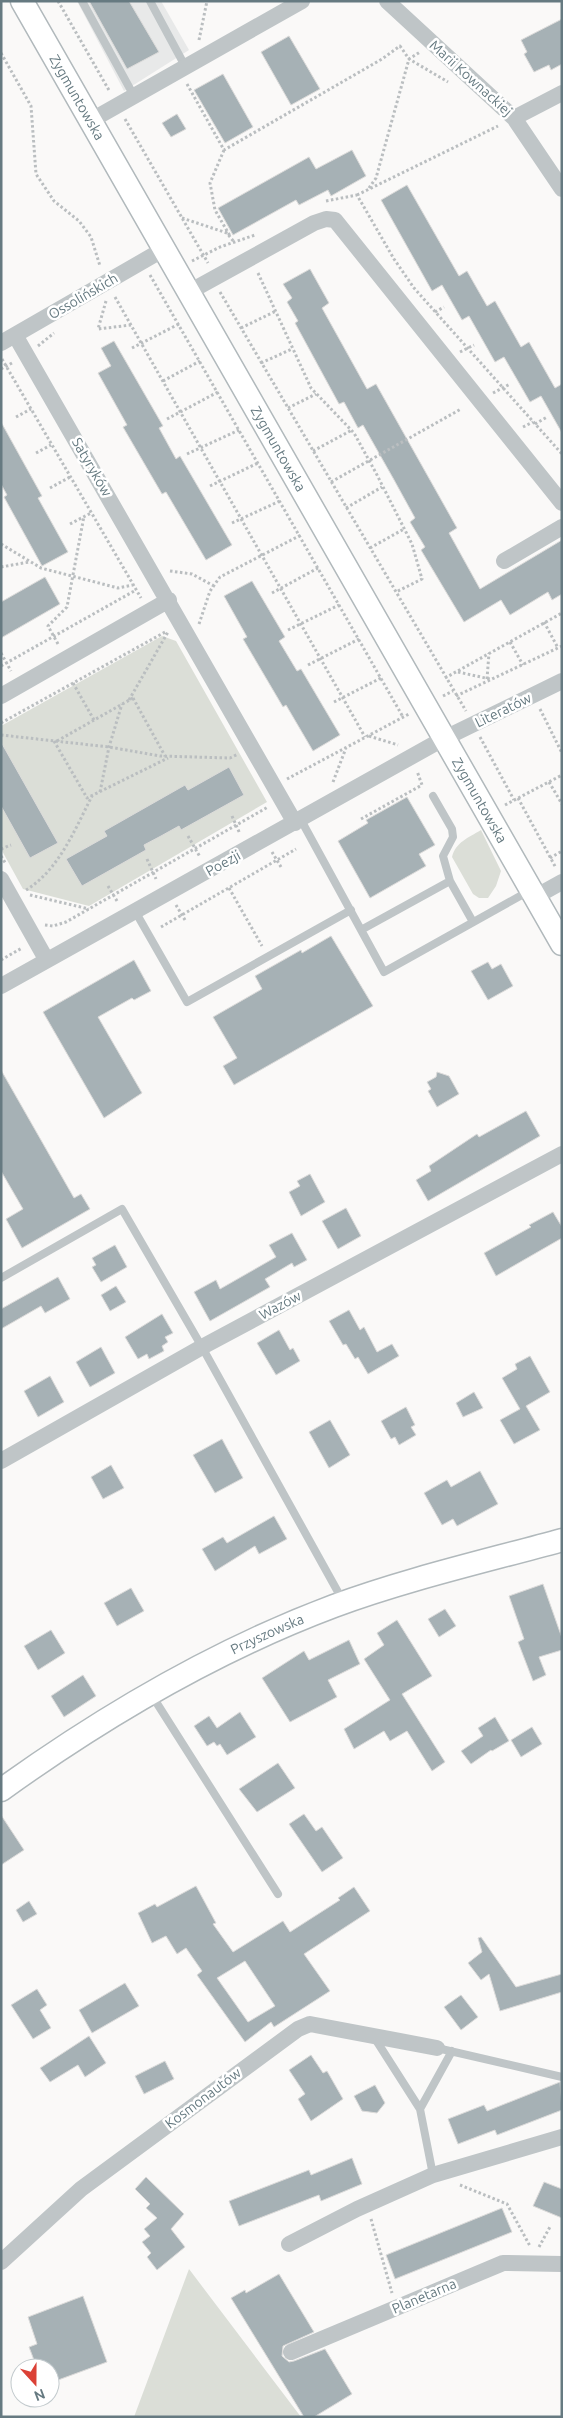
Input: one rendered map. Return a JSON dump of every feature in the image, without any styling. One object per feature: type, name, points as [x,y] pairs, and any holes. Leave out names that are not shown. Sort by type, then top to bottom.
[{"type":"street","name":"Zygmuntowska","points":[[22,1],[562,944]]},
{"type":"street","points":[[90,121],[302,1]]},
{"type":"street","name":"Marii Kownackiej","points":[[387,1],[434,44],[510,120],[562,189]]},
{"type":"street","points":[[510,120],[562,93]]},
{"type":"street","points":[[189,292],[314,223],[326,219],[335,220],[562,503]]},
{"type":"street","name":"Ossolińskich","points":[[8,339],[164,249]]},
{"type":"street","name":"Satyryków","points":[[8,339],[169,600],[298,822]]},
{"type":"street","points":[[504,561],[562,527]]},
{"type":"street","points":[[1,696],[169,600]]},
{"type":"street","name":"Literatów","points":[[443,739],[562,681]]},
{"type":"street","name":"Poezji","points":[[1,986],[46,959],[298,822],[443,739]]},
{"type":"street","points":[[5,874],[46,959]]},
{"type":"street","points":[[533,893],[560,878]]},
{"type":"street","name":"Wazów","points":[[1,1461],[202,1347],[562,1154]]},
{"type":"street","name":"Przyszowska","points":[[1,1790],[53,1753],[150,1692],[270,1633],[344,1603],[562,1540]]},
{"type":"street","name":"Kosmonautów","points":[[1,2262],[81,2189],[298,2029],[310,2024],[444,2050]]},
{"type":"street","points":[[290,2244],[357,2209],[433,2175],[562,2137]]},
{"type":"street","name":"Planetarna","points":[[291,2352],[503,2263],[562,2264]]},
{"type":"lane","points":[[82,1],[134,96]]},
{"type":"lane","points":[[150,1],[190,64]]},
{"type":"lane","points":[[433,796],[452,829],[453,837],[442,856],[450,881],[473,922]]},
{"type":"lane","points":[[298,822],[362,930],[384,972],[473,922],[533,893]]},
{"type":"lane","points":[[362,930],[450,881]]},
{"type":"lane","points":[[135,911],[188,1002],[350,910]]},
{"type":"lane","points":[[1,1278],[122,1209],[202,1347],[344,1603]]},
{"type":"lane","points":[[150,1692],[278,1894]]},
{"type":"lane","points":[[373,2036],[420,2109],[433,2175]]},
{"type":"lane","points":[[420,2109],[444,2050],[562,2077]]},
{"type":"path","points":[[58,1],[111,95]]},
{"type":"path","points":[[207,1],[186,83],[224,150]]},
{"type":"path","points":[[368,188],[376,178],[409,59],[434,44]]},
{"type":"path","points":[[234,242],[215,210],[210,183],[224,150],[382,59],[400,46],[409,59],[454,85]]},
{"type":"path","points":[[1,53],[31,106],[36,174],[54,200],[79,221],[91,237],[102,272]]},
{"type":"path","points":[[123,116],[210,267]]},
{"type":"path","points":[[357,195],[380,182],[510,120]]},
{"type":"path","points":[[376,178],[380,182]]},
{"type":"path","points":[[182,218],[230,236]]},
{"type":"path","points":[[257,270],[292,349],[316,394],[352,430],[412,544],[422,579],[396,592]]},
{"type":"path","points":[[149,272],[403,716]]},
{"type":"path","points":[[218,289],[466,711]]},
{"type":"path","points":[[112,292],[320,659],[366,736],[405,748]]},
{"type":"path","points":[[108,294],[98,329],[131,325]]},
{"type":"path","points":[[430,315],[444,307]]},
{"type":"path","points":[[241,328],[276,312]]},
{"type":"path","points":[[132,348],[178,324]]},
{"type":"path","points":[[467,349],[474,345]]},
{"type":"path","points":[[261,363],[292,349]]},
{"type":"path","points":[[1,358],[144,603]]},
{"type":"path","points":[[163,381],[200,361]]},
{"type":"path","points":[[502,388],[510,384]]},
{"type":"path","points":[[167,418],[218,392]]},
{"type":"path","points":[[288,408],[316,394]]},
{"type":"path","points":[[331,482],[461,408]]},
{"type":"path","points":[[16,417],[31,409]]},
{"type":"path","points":[[535,424],[546,417]]},
{"type":"path","points":[[186,454],[239,430]]},
{"type":"path","points":[[313,451],[352,430]]},
{"type":"path","points":[[36,452],[51,445]]},
{"type":"path","points":[[210,486],[258,463]]},
{"type":"path","points":[[50,488],[70,477]]},
{"type":"path","points":[[346,508],[382,487]]},
{"type":"path","points":[[232,523],[280,501]]},
{"type":"path","points":[[70,524],[91,513]]},
{"type":"path","points":[[58,644],[48,626],[67,607],[84,516]]},
{"type":"path","points":[[370,548],[404,529]]},
{"type":"path","points":[[199,624],[210,592],[220,577],[306,532]]},
{"type":"path","points":[[1,544],[41,568],[73,577],[118,588],[140,583]]},
{"type":"path","points":[[1,567],[29,562]]},
{"type":"path","points":[[272,593],[318,568]]},
{"type":"path","points":[[166,570],[192,574],[214,586]]},
{"type":"path","points":[[1,666],[136,590]]},
{"type":"path","points":[[288,630],[339,605]]},
{"type":"path","points":[[445,678],[562,613]]},
{"type":"path","points":[[456,696],[560,647],[544,622]]},
{"type":"path","points":[[1,723],[170,630],[131,698],[55,741]]},
{"type":"path","points":[[308,665],[359,639]]},
{"type":"path","points":[[510,642],[522,665]]},
{"type":"path","points":[[1,653],[11,671]]},
{"type":"path","points":[[489,653],[489,679]]},
{"type":"path","points":[[457,671],[489,679]]},
{"type":"path","points":[[334,702],[381,678]]},
{"type":"path","points":[[73,683],[94,720]]},
{"type":"path","points":[[131,698],[166,757]]},
{"type":"path","points":[[100,792],[108,747],[122,704]]},
{"type":"path","points":[[539,707],[562,753]]},
{"type":"path","points":[[286,779],[412,712]]},
{"type":"path","points":[[1,735],[108,747],[166,757]]},
{"type":"path","points":[[480,736],[560,878]]},
{"type":"path","points":[[55,741],[87,798],[166,757],[230,758],[245,751]]},
{"type":"path","points":[[332,783],[346,748]]},
{"type":"path","points":[[361,819],[422,785],[415,767],[425,768]]},
{"type":"path","points":[[503,807],[562,775]]},
{"type":"path","points":[[549,782],[562,804]]},
{"type":"path","points":[[89,909],[22,893],[44,875],[62,852],[92,796]]},
{"type":"path","points":[[41,925],[53,926],[66,922],[274,804]]},
{"type":"path","points":[[232,816],[239,832]]},
{"type":"path","points":[[188,836],[199,855]]},
{"type":"path","points":[[1,849],[11,845]]},
{"type":"path","points":[[270,848],[281,866]]},
{"type":"path","points":[[161,926],[296,849]]},
{"type":"path","points":[[550,858],[562,851]]},
{"type":"path","points":[[1,856],[5,874]]},
{"type":"path","points":[[147,858],[156,879]]},
{"type":"path","points":[[108,886],[117,902]]},
{"type":"path","points":[[229,888],[268,957]]},
{"type":"path","points":[[174,902],[185,920]]},
{"type":"path","points":[[1,960],[29,944]]},
{"type":"path","points":[[451,2182],[507,2204],[530,2247]]},
{"type":"path","points":[[370,2215],[394,2299]]},
{"type":"path","points":[[539,2247],[551,2225]]},
{"type":"shaded area","points":[[77,1],[161,1],[189,50],[124,91]]},
{"type":"shaded area","points":[[162,636],[176,641],[267,802],[89,906],[23,889],[1,849],[1,726]]},
{"type":"shaded area","points":[[481,830],[501,871],[496,886],[488,898],[479,898],[473,894],[452,857],[460,844]]},
{"type":"shaded area","points":[[189,2269],[301,2417],[134,2417]]},
{"type":"building","points":[[89,1],[129,1],[159,52],[127,69]]},
{"type":"building","points":[[562,19],[562,64],[551,70],[549,65],[534,72],[524,54],[527,52],[521,40]]},
{"type":"building","points":[[289,36],[320,89],[291,105],[261,52]]},
{"type":"building","points":[[223,74],[253,127],[225,143],[194,90]]},
{"type":"building","points":[[177,114],[186,129],[171,137],[162,123]]},
{"type":"building","points":[[352,150],[366,176],[331,196],[328,190],[299,205],[296,200],[233,235],[218,208],[309,157],[316,169]]},
{"type":"building","points":[[407,185],[459,276],[467,271],[487,306],[495,301],[521,347],[529,342],[555,388],[562,384],[562,433],[541,396],[530,402],[504,357],[495,362],[469,316],[462,320],[442,285],[432,291],[381,200]]},
{"type":"building","points":[[310,269],[329,303],[322,308],[367,389],[376,384],[457,528],[449,533],[480,589],[562,540],[562,594],[552,600],[548,592],[510,615],[501,600],[464,622],[421,550],[425,547],[410,522],[415,518],[393,478],[363,425],[358,428],[344,402],[339,404],[295,323],[298,321],[287,302],[292,298],[283,284]]},
{"type":"building","points":[[114,341],[163,426],[159,428],[176,459],[180,456],[232,545],[206,560],[166,492],[162,494],[123,427],[127,425],[98,373],[111,366],[101,348]]},
{"type":"building","points":[[1,422],[42,496],[38,498],[68,552],[42,566],[4,497],[7,495],[1,484]]},
{"type":"building","points":[[45,577],[60,604],[1,638],[1,602]]},
{"type":"building","points":[[252,581],[285,637],[279,641],[297,671],[301,669],[340,735],[313,751],[286,705],[283,707],[243,639],[247,637],[224,596]]},
{"type":"building","points":[[1,742],[58,843],[30,858],[1,806]]},
{"type":"building","points":[[229,767],[244,795],[181,830],[179,826],[144,845],[146,850],[82,886],[66,859],[107,836],[104,831],[185,785],[188,790]]},
{"type":"building","points":[[407,797],[435,845],[419,854],[426,866],[370,898],[338,841],[368,823],[366,820]]},
{"type":"building","points":[[331,936],[373,1006],[234,1085],[223,1066],[237,1058],[213,1017],[262,989],[255,976],[301,950],[302,953]]},
{"type":"building","points":[[134,960],[151,991],[134,1000],[132,998],[98,1017],[142,1093],[104,1118],[43,1012]]},
{"type":"building","points":[[488,962],[492,969],[501,964],[513,986],[488,1000],[471,971]]},
{"type":"building","points":[[1,1070],[74,1198],[81,1194],[90,1209],[22,1248],[6,1219],[23,1209],[1,1171]]},
{"type":"building","points":[[437,1072],[449,1076],[459,1094],[437,1107],[428,1091],[431,1089],[427,1082],[436,1077]]},
{"type":"building","points":[[526,1111],[540,1136],[428,1201],[416,1180],[431,1171],[429,1166],[477,1134],[479,1137]]},
{"type":"building","points":[[310,1174],[325,1202],[301,1216],[289,1192],[300,1186],[297,1181]]},
{"type":"building","points":[[346,1208],[361,1236],[338,1249],[322,1221]]},
{"type":"building","points":[[553,1212],[562,1227],[562,1238],[496,1276],[484,1253],[531,1227],[529,1225]]},
{"type":"building","points":[[292,1233],[307,1260],[294,1267],[292,1263],[265,1279],[270,1287],[210,1321],[194,1292],[216,1280],[220,1289],[276,1257],[269,1245]]},
{"type":"building","points":[[115,1245],[127,1267],[101,1282],[92,1267],[96,1265],[92,1258]]},
{"type":"building","points":[[58,1277],[70,1299],[45,1313],[41,1306],[1,1329],[1,1309]]},
{"type":"building","points":[[116,1286],[126,1302],[110,1311],[101,1295]]},
{"type":"building","points":[[349,1310],[360,1330],[364,1327],[377,1352],[392,1344],[399,1356],[368,1374],[358,1357],[355,1359],[346,1344],[343,1345],[329,1321]]},
{"type":"building","points":[[162,1314],[173,1333],[165,1337],[168,1342],[162,1346],[164,1351],[149,1359],[147,1354],[138,1359],[125,1337]]},
{"type":"building","points":[[279,1330],[290,1350],[293,1348],[300,1361],[276,1375],[257,1343]]},
{"type":"building","points":[[101,1347],[115,1373],[90,1387],[76,1362]]},
{"type":"building","points":[[530,1356],[550,1392],[526,1406],[540,1430],[514,1444],[500,1420],[520,1409],[502,1378],[517,1369],[515,1364]]},
{"type":"building","points":[[50,1376],[64,1402],[38,1417],[24,1391]]},
{"type":"building","points":[[474,1392],[483,1408],[463,1417],[456,1403]]},
{"type":"building","points":[[406,1407],[415,1425],[411,1427],[416,1435],[399,1445],[395,1437],[391,1439],[381,1421]]},
{"type":"building","points":[[330,1420],[350,1455],[329,1468],[309,1432]]},
{"type":"building","points":[[222,1439],[243,1478],[215,1493],[193,1455]]},
{"type":"building","points":[[111,1465],[124,1488],[103,1499],[91,1477]]},
{"type":"building","points":[[480,1471],[498,1504],[457,1526],[453,1519],[442,1525],[424,1493],[447,1480],[451,1487]]},
{"type":"building","points":[[274,1516],[287,1539],[259,1554],[255,1546],[215,1571],[202,1549],[223,1537],[227,1543]]},
{"type":"building","points":[[543,1584],[562,1638],[562,1650],[539,1657],[546,1675],[533,1681],[518,1642],[524,1639],[509,1596]]},
{"type":"building","points":[[131,1588],[144,1611],[117,1626],[104,1603]]},
{"type":"building","points":[[445,1609],[456,1626],[439,1637],[428,1619]]},
{"type":"building","points":[[397,1620],[432,1676],[402,1694],[445,1762],[432,1771],[407,1731],[390,1741],[384,1731],[354,1749],[344,1729],[390,1700],[364,1659],[384,1645],[377,1633]]},
{"type":"building","points":[[51,1630],[65,1653],[38,1670],[24,1646]]},
{"type":"building","points":[[349,1640],[360,1664],[328,1680],[337,1697],[290,1722],[262,1678],[304,1651],[309,1660]]},
{"type":"building","points":[[83,1675],[96,1696],[64,1717],[51,1696]]},
{"type":"building","points":[[240,1712],[256,1737],[227,1755],[220,1744],[217,1746],[214,1742],[207,1746],[194,1726],[209,1716],[217,1728]]},
{"type":"building","points":[[495,1717],[509,1741],[491,1750],[471,1764],[461,1751],[483,1736],[478,1728]]},
{"type":"building","points":[[532,1727],[542,1744],[521,1757],[511,1740]]},
{"type":"building","points":[[278,1763],[295,1788],[257,1812],[239,1789]]},
{"type":"building","points":[[304,1814],[316,1831],[322,1827],[343,1858],[322,1872],[289,1824]]},
{"type":"building","points":[[1,1815],[24,1850],[1,1865]]},
{"type":"building","points":[[196,1886],[216,1923],[213,1924],[233,1952],[283,1921],[290,1932],[340,1900],[338,1898],[354,1887],[370,1911],[304,1954],[330,1991],[274,2027],[271,2022],[245,2042],[197,1975],[202,1971],[186,1948],[177,1954],[166,1936],[152,1943],[138,1913],[155,1904],[157,1907]],"holes":[[[245,1961],[275,2006],[248,2022],[217,1978]]]},
{"type":"building","points":[[29,1901],[37,1914],[23,1922],[16,1910]]},
{"type":"building","points":[[481,1937],[516,1987],[562,1974],[562,1992],[500,2011],[489,1974],[481,1980],[468,1963],[482,1952],[478,1938]]},
{"type":"building","points":[[125,1983],[139,2006],[92,2033],[79,2010]]},
{"type":"building","points":[[37,1989],[47,2005],[40,2010],[51,2028],[33,2039],[11,2005]]},
{"type":"building","points":[[461,1995],[478,2017],[461,2030],[444,2007]]},
{"type":"building","points":[[89,2036],[106,2063],[85,2077],[78,2065],[50,2082],[40,2068]]},
{"type":"building","points":[[311,2055],[323,2073],[327,2071],[343,2099],[311,2121],[298,2099],[305,2094],[289,2070]]},
{"type":"building","points":[[165,2061],[174,2079],[144,2094],[135,2076]]},
{"type":"building","points":[[560,2082],[562,2110],[497,2135],[495,2130],[458,2144],[448,2119],[484,2105],[487,2111]]},
{"type":"building","points":[[375,2085],[385,2103],[377,2113],[362,2111],[354,2096]]},
{"type":"building","points":[[352,2158],[362,2184],[321,2201],[319,2195],[239,2226],[229,2201],[309,2170],[311,2175]]},
{"type":"building","points":[[146,2177],[184,2214],[171,2229],[185,2247],[157,2270],[147,2257],[151,2253],[142,2242],[150,2236],[144,2229],[157,2218],[146,2208],[150,2204],[135,2189]]},
{"type":"building","points":[[544,2182],[562,2189],[562,2218],[533,2206]]},
{"type":"building","points":[[502,2208],[512,2232],[395,2279],[386,2255]]},
{"type":"building","points":[[279,2274],[314,2332],[283,2346],[282,2356],[289,2362],[325,2349],[352,2394],[314,2417],[304,2417],[231,2298],[245,2290],[246,2293]]},
{"type":"building","points":[[83,2296],[107,2362],[60,2379],[60,2358],[33,2358],[29,2347],[37,2344],[28,2317]]}]
